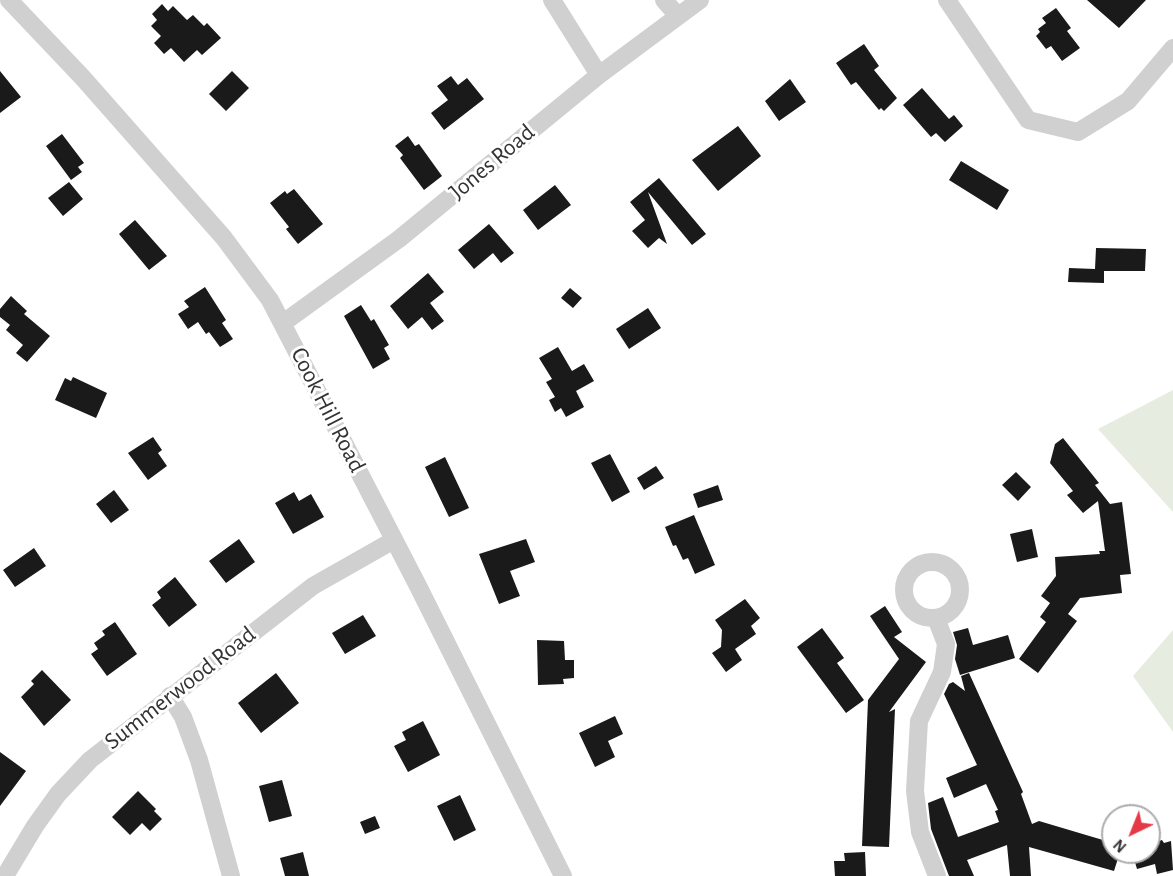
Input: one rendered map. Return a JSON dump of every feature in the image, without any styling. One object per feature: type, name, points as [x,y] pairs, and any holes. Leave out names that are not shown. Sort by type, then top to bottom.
[{"type":"street","name":"Cook Hill Road","points":[[9,0],[83,78],[224,238],[270,300],[563,876]]},
{"type":"street","points":[[552,0],[598,75]]},
{"type":"street","points":[[664,0],[678,16]]},
{"type":"street","name":"Jones Road","points":[[283,323],[399,239],[598,75],[700,0]]},
{"type":"street","points":[[947,0],[1028,120],[1078,132],[1128,101],[1173,48]]},
{"type":"street","name":"Summerwood Road","points":[[5,876],[23,843],[58,794],[90,760],[313,586],[394,540]]},
{"type":"street","points":[[936,618],[946,644],[942,672],[919,722],[915,791],[920,832],[937,876]]},
{"type":"street","points":[[170,696],[183,717],[199,760],[231,876]]},
{"type":"shaded area","points":[[1173,390],[1173,512],[1098,429]]},
{"type":"shaded area","points":[[1173,630],[1173,732],[1133,676]]},
{"type":"building","points":[[1087,0],[1146,0],[1119,28]]},
{"type":"building","points":[[162,4],[168,11],[173,6],[187,20],[193,15],[204,26],[207,23],[221,38],[202,55],[197,50],[184,62],[171,48],[164,54],[154,43],[161,36],[151,26],[157,20],[152,14]]},
{"type":"building","points":[[1056,8],[1071,28],[1067,31],[1080,48],[1062,61],[1051,46],[1046,49],[1036,36],[1040,32],[1038,29],[1046,23],[1042,18]]},
{"type":"building","points":[[864,44],[879,66],[874,70],[897,98],[884,111],[881,108],[879,110],[856,82],[851,85],[836,63]]},
{"type":"building","points":[[0,71],[21,97],[0,113]]},
{"type":"building","points":[[232,71],[249,88],[226,111],[209,94]]},
{"type":"building","points":[[451,76],[458,85],[467,78],[484,99],[444,130],[431,113],[448,100],[437,86]]},
{"type":"building","points":[[790,79],[806,102],[779,121],[765,101]]},
{"type":"building","points":[[922,88],[949,119],[954,115],[963,126],[945,142],[936,133],[931,137],[903,105]]},
{"type":"building","points":[[738,126],[761,156],[718,191],[692,160]]},
{"type":"building","points":[[62,134],[84,163],[78,167],[82,172],[71,180],[46,146]]},
{"type":"building","points":[[408,136],[415,146],[419,144],[442,176],[424,190],[400,158],[403,155],[395,146]]},
{"type":"building","points":[[961,161],[1009,190],[997,210],[949,180]]},
{"type":"building","points":[[659,178],[706,234],[692,245],[648,192],[667,244],[659,238],[648,248],[632,231],[645,220],[630,202]]},
{"type":"building","points":[[69,182],[83,199],[63,216],[48,198]]},
{"type":"building","points":[[555,185],[571,205],[538,230],[523,210]]},
{"type":"building","points":[[294,189],[323,224],[298,244],[286,229],[289,227],[270,203],[285,191],[287,194]]},
{"type":"building","points":[[135,220],[167,256],[149,270],[119,234]]},
{"type":"building","points":[[489,224],[514,253],[501,263],[493,253],[474,269],[458,250]]},
{"type":"building","points":[[1096,248],[1146,249],[1145,271],[1104,271],[1104,283],[1068,282],[1069,268],[1095,269]]},
{"type":"building","points":[[428,273],[444,292],[430,303],[444,321],[432,330],[422,317],[408,329],[390,306]]},
{"type":"building","points":[[205,287],[226,320],[222,323],[233,339],[220,347],[209,332],[206,334],[198,322],[188,329],[178,314],[189,307],[184,301]]},
{"type":"building","points":[[570,288],[582,298],[573,308],[561,298]]},
{"type":"building","points":[[11,296],[27,311],[24,314],[50,336],[27,362],[16,353],[23,345],[6,330],[10,325],[0,317],[0,309]]},
{"type":"building","points":[[361,305],[371,321],[374,319],[389,345],[384,348],[390,359],[373,369],[344,316]]},
{"type":"building","points":[[648,308],[661,328],[629,349],[616,329]]},
{"type":"building","points":[[558,347],[572,371],[584,364],[594,381],[576,391],[584,407],[566,417],[561,408],[555,412],[549,400],[555,397],[546,382],[552,379],[539,358]]},
{"type":"building","points":[[73,377],[107,393],[96,418],[55,400],[65,378],[71,381]]},
{"type":"building","points":[[153,437],[162,450],[158,453],[167,466],[148,480],[128,453]]},
{"type":"building","points":[[1063,438],[1099,483],[1095,485],[1110,504],[1122,502],[1131,574],[1120,575],[1122,593],[1080,598],[1068,614],[1077,621],[1038,673],[1019,659],[1046,622],[1040,617],[1050,603],[1041,596],[1056,576],[1055,557],[1100,554],[1099,551],[1105,551],[1098,501],[1083,513],[1067,495],[1073,491],[1050,463],[1055,444]]},
{"type":"building","points":[[610,454],[630,492],[612,502],[591,463]]},
{"type":"building","points":[[445,457],[469,508],[449,517],[425,467]]},
{"type":"building","points":[[656,466],[664,478],[644,490],[637,478]]},
{"type":"building","points":[[1016,472],[1031,487],[1018,501],[1002,485]]},
{"type":"building","points":[[718,485],[723,500],[698,508],[693,494]]},
{"type":"building","points":[[114,490],[129,510],[111,523],[96,504]]},
{"type":"building","points":[[294,492],[299,501],[311,494],[324,517],[293,534],[275,503]]},
{"type":"building","points":[[694,515],[715,565],[695,574],[688,558],[683,560],[676,545],[673,546],[665,527]]},
{"type":"building","points":[[1032,529],[1038,557],[1017,562],[1010,534]]},
{"type":"building","points":[[239,539],[255,562],[226,583],[209,561]]},
{"type":"building","points":[[526,539],[535,562],[510,571],[520,596],[499,604],[479,554]]},
{"type":"building","points":[[34,548],[46,566],[15,587],[3,570]]},
{"type":"building","points":[[175,577],[197,605],[169,627],[152,605],[161,598],[157,592]]},
{"type":"building","points":[[745,599],[760,618],[751,626],[756,634],[735,649],[742,660],[726,672],[712,653],[721,647],[722,630],[715,620]]},
{"type":"building","points":[[885,606],[902,632],[894,637],[926,662],[889,712],[895,709],[889,847],[862,846],[868,700],[899,659],[870,616]]},
{"type":"building","points":[[363,615],[376,636],[345,654],[332,633]]},
{"type":"building","points":[[115,622],[137,654],[107,676],[91,654],[98,649],[94,643],[105,635],[102,631]]},
{"type":"building","points":[[822,628],[844,658],[837,663],[864,700],[846,713],[797,647]]},
{"type":"building","points":[[968,628],[973,645],[1008,635],[1015,658],[960,675],[955,659],[957,645],[953,632]]},
{"type":"building","points":[[537,640],[564,641],[565,660],[574,660],[574,678],[563,679],[564,684],[538,685]]},
{"type":"building","points":[[42,670],[71,700],[44,726],[21,697],[34,684],[31,681]]},
{"type":"building","points":[[276,673],[299,703],[261,733],[238,703]]},
{"type":"building","points":[[969,673],[1023,792],[1021,794],[1032,824],[1039,821],[1101,839],[1101,864],[1116,864],[1114,871],[1029,847],[1031,876],[1010,876],[1007,845],[967,860],[974,876],[949,876],[931,829],[928,803],[943,797],[958,837],[999,822],[995,811],[998,810],[986,784],[954,798],[946,778],[977,765],[944,694],[949,684],[953,682],[965,691],[961,676]]},
{"type":"building","points":[[615,716],[623,734],[608,741],[615,757],[595,767],[579,733]]},
{"type":"building","points":[[423,721],[440,755],[408,772],[394,746],[406,740],[402,732]]},
{"type":"building","points":[[0,752],[26,771],[0,806]]},
{"type":"building","points":[[282,780],[292,816],[269,822],[259,786]]},
{"type":"building","points":[[138,791],[156,809],[154,811],[162,819],[150,831],[142,823],[130,835],[112,817]]},
{"type":"building","points":[[460,795],[476,830],[454,841],[437,806]]},
{"type":"building","points":[[375,816],[380,828],[365,834],[360,822]]},
{"type":"building","points":[[1161,840],[1164,843],[1171,841],[1173,870],[1157,874],[1155,864],[1161,864]]},
{"type":"building","points":[[303,852],[309,876],[285,876],[280,858]]},
{"type":"building","points":[[865,852],[866,876],[835,876],[834,861],[845,861],[844,853]]},
{"type":"building","points":[[1136,864],[1155,864],[1137,869]]}]
